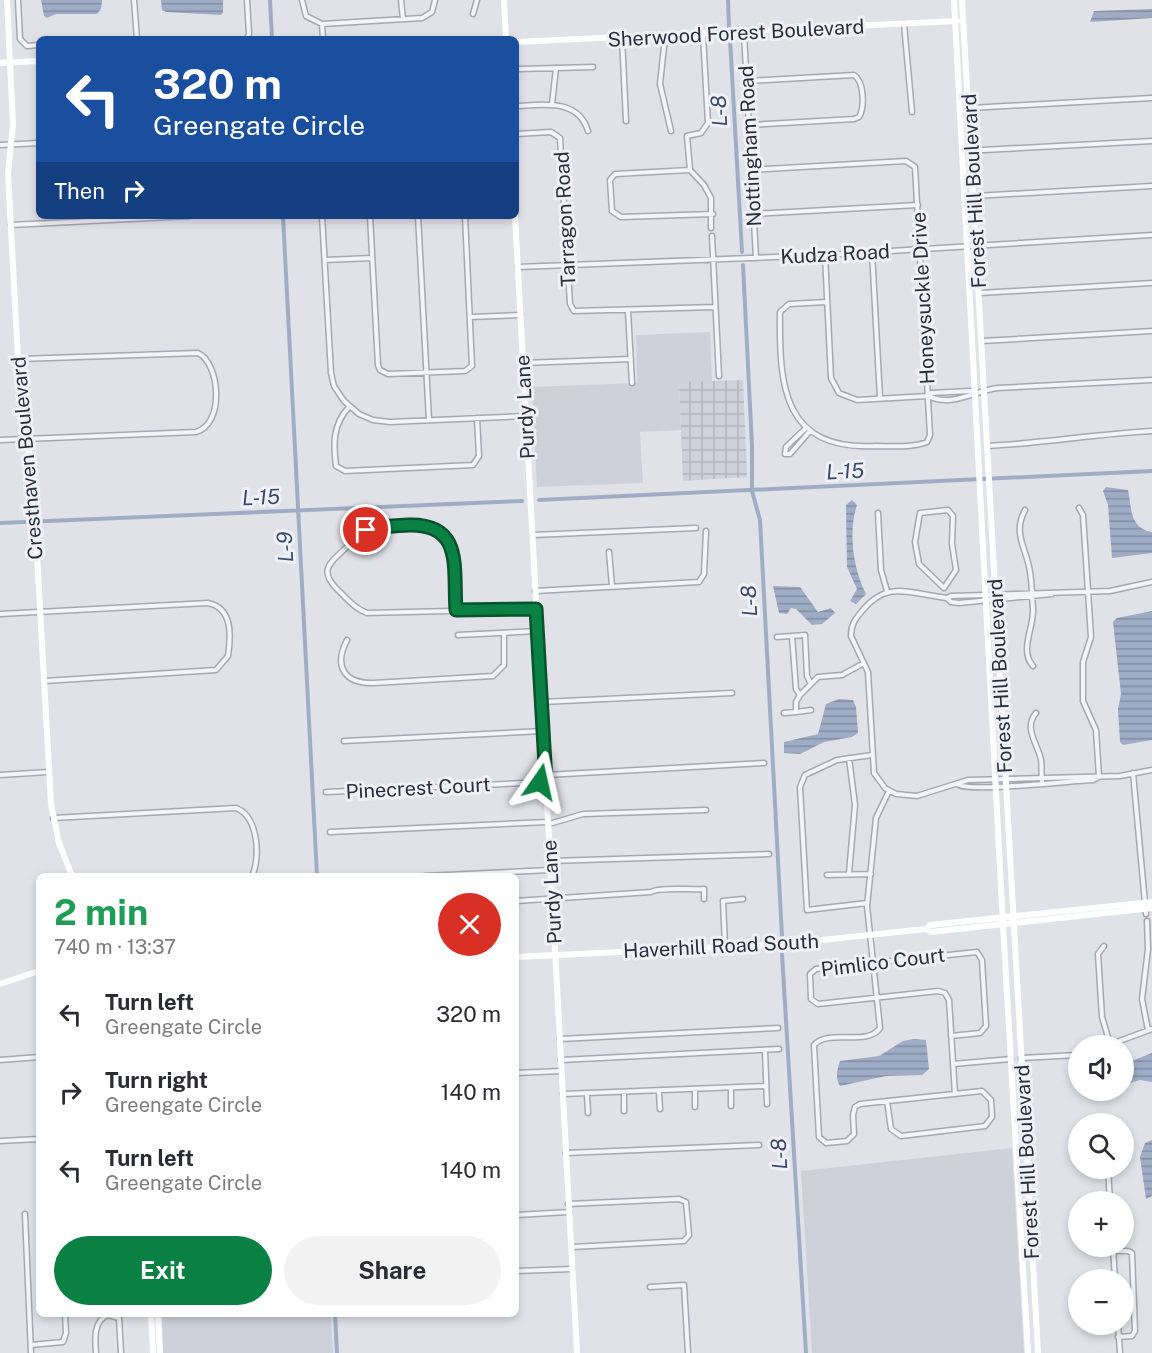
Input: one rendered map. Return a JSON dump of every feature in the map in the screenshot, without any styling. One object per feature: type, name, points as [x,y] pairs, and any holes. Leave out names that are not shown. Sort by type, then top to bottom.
[{"type":"street","name":"Cresthaven Boulevard","points":[[6,0],[13,124],[8,174],[21,409],[32,466],[48,772],[53,818],[61,849],[71,873]]},
{"type":"street","points":[[18,0],[20,39],[27,46],[36,45]]},
{"type":"street","points":[[134,0],[137,36]]},
{"type":"street","points":[[247,0],[248,36]]},
{"type":"street","points":[[302,0],[306,16],[322,24],[427,16],[433,10],[435,0]]},
{"type":"street","points":[[401,0],[403,19]]},
{"type":"street","points":[[473,14],[477,0]]},
{"type":"street","points":[[504,0],[506,36]]},
{"type":"street","name":"Forest Hill Boulevard","points":[[954,0],[964,151],[1003,921],[1029,1353]]},
{"type":"street","name":"Forest Hill Boulevard","points":[[962,0],[975,196],[1038,1353]]},
{"type":"street","name":"Sherwood Forest Boulevard","points":[[519,42],[665,37],[964,21]]},
{"type":"street","points":[[322,24],[323,36]]},
{"type":"street","points":[[904,24],[912,112]]},
{"type":"street","name":"Nottingham Road","points":[[744,33],[756,258]]},
{"type":"street","points":[[703,35],[708,123],[701,133],[687,136],[690,170],[707,190],[712,214],[711,228]]},
{"type":"street","points":[[665,37],[660,84],[671,131]]},
{"type":"street","points":[[622,38],[626,121]]},
{"type":"street","points":[[0,63],[36,61]]},
{"type":"street","points":[[552,104],[556,68]]},
{"type":"street","points":[[520,69],[593,68]]},
{"type":"street","points":[[747,81],[856,76],[861,83],[861,115],[854,119],[749,125]]},
{"type":"street","points":[[970,108],[1152,98]]},
{"type":"street","points":[[519,106],[563,105],[575,111],[588,130]]},
{"type":"street","name":"Tarragon Road","points":[[519,134],[551,132],[560,138],[570,304],[574,311],[715,307]]},
{"type":"street","points":[[964,151],[1152,141]]},
{"type":"street","points":[[0,145],[36,143]]},
{"type":"street","name":"Honeysuckle Drive","points":[[751,170],[911,163],[916,170],[930,435],[927,442],[921,444],[850,447],[827,442],[808,430]]},
{"type":"street","points":[[690,170],[618,173],[611,178],[611,209],[615,216],[712,214]]},
{"type":"street","points":[[975,196],[1152,186]]},
{"type":"street","points":[[754,214],[918,205]]},
{"type":"street","points":[[10,225],[129,219]]},
{"type":"street","points":[[322,219],[331,373],[337,390],[349,407],[366,417],[381,421],[526,416]]},
{"type":"street","points":[[370,219],[378,365],[382,372],[465,371],[472,366],[465,219]]},
{"type":"street","points":[[418,219],[429,420]]},
{"type":"street","name":"Purdy Lane","points":[[515,219],[577,1353]]},
{"type":"street","name":"Kudza Road","points":[[518,267],[825,255],[1152,235]]},
{"type":"street","points":[[712,236],[719,376]]},
{"type":"street","points":[[872,252],[880,399]]},
{"type":"street","points":[[825,255],[834,386],[848,399],[928,396],[934,399],[955,398],[985,390],[1152,380]]},
{"type":"street","points":[[325,260],[372,258]]},
{"type":"street","points":[[980,293],[1152,283]]},
{"type":"street","points":[[808,430],[793,411],[784,386],[780,314],[783,307],[789,304],[827,302]]},
{"type":"street","points":[[628,311],[632,383]]},
{"type":"street","points":[[471,317],[520,315]]},
{"type":"street","points":[[982,341],[1152,332]]},
{"type":"street","points":[[0,440],[199,431],[213,419],[214,389],[211,363],[196,352],[18,359]]},
{"type":"street","points":[[523,363],[631,358]]},
{"type":"street","points":[[349,407],[335,429],[336,463],[340,470],[470,466],[477,461],[477,418]]},
{"type":"street","points":[[808,430],[790,454],[785,454],[786,447],[808,430]]},
{"type":"street","points":[[988,446],[1052,442],[1089,435],[1152,431]]},
{"type":"street","points":[[1079,508],[1083,514],[1090,640],[1083,662],[1083,701],[1096,730],[1099,777]]},
{"type":"street","points":[[948,510],[953,516],[956,572],[944,588],[921,566],[915,542],[918,515],[924,511],[948,510]]},
{"type":"street","points":[[1025,510],[1020,519],[1021,537],[1022,552],[1030,569],[1032,624],[1026,651],[1028,660],[1034,666]]},
{"type":"street","points":[[878,513],[881,570],[887,591]]},
{"type":"street","points":[[456,610],[451,543],[434,527],[394,526],[366,530],[328,565],[327,574],[332,585],[364,612],[536,609]]},
{"type":"street","points":[[532,535],[696,528]]},
{"type":"street","points":[[535,591],[699,582],[704,574],[706,531]]},
{"type":"street","points":[[609,552],[612,586]]},
{"type":"street","points":[[997,783],[968,780],[959,785],[912,797],[901,796],[889,790],[874,773],[868,672],[851,636],[853,623],[870,601],[887,591],[947,598],[996,598],[1116,590],[1152,582]]},
{"type":"street","points":[[947,598],[951,602],[959,603],[987,598]]},
{"type":"street","points":[[0,614],[208,603],[219,606],[225,613],[229,636],[226,661],[211,672],[44,681]]},
{"type":"street","points":[[458,635],[538,631]]},
{"type":"street","points":[[347,640],[342,649],[345,674],[353,682],[367,684],[493,676],[500,673],[505,662],[504,633]]},
{"type":"street","points":[[777,637],[804,635],[807,676],[810,682]]},
{"type":"street","points":[[792,636],[796,689],[800,695]]},
{"type":"street","points":[[796,712],[796,702],[810,682],[818,677],[842,675],[864,663]]},
{"type":"street","points":[[541,702],[732,693]]},
{"type":"street","points":[[784,713],[811,710]]},
{"type":"street","points":[[1036,713],[1031,719],[1030,726],[1041,762],[1042,780]]},
{"type":"street","points":[[344,741],[543,732]]},
{"type":"street","points":[[867,903],[807,910],[801,782],[808,774],[837,760],[872,754]]},
{"type":"street","points":[[849,758],[855,805],[849,873]]},
{"type":"street","name":"Pinecrest Court","points":[[326,792],[764,764]]},
{"type":"street","points":[[959,785],[966,788],[1006,782],[1099,777],[1152,770]]},
{"type":"street","points":[[0,775],[48,772]]},
{"type":"street","points":[[1133,773],[1148,907]]},
{"type":"street","points":[[888,1101],[891,1129],[901,1136],[989,1125],[992,1117],[991,1100],[987,1093],[888,1101],[855,1107],[854,1134],[849,1140],[828,1144],[820,1139],[814,1045],[822,1040],[877,1032],[880,1023],[867,903],[877,815],[889,790]]},
{"type":"street","points":[[53,818],[233,808],[247,814],[251,820],[255,866],[253,873]]},
{"type":"street","points":[[330,832],[548,823],[583,814],[706,810]]},
{"type":"street","points":[[550,861],[769,854]]},
{"type":"street","points":[[488,873],[550,870]]},
{"type":"street","points":[[827,875],[871,874]]},
{"type":"street","points":[[519,901],[651,892],[661,888],[677,891],[704,889],[704,899]]},
{"type":"street","points":[[725,947],[723,901],[743,899]]},
{"type":"street","name":"Haverhill Road South","points":[[519,957],[725,947],[926,929],[930,925],[1003,921],[1148,907]]},
{"type":"street","points":[[1134,1035],[1150,1029],[1142,999],[1148,949],[1147,921]]},
{"type":"street","points":[[1104,946],[1098,954],[1102,1017],[1106,1035]]},
{"type":"street","name":"Pimlico Court","points":[[951,1036],[980,1034],[986,1026],[982,960],[979,954],[971,952],[872,962],[813,970],[809,976],[811,999],[818,1004],[943,992],[949,1000],[951,1036],[955,1094]]},
{"type":"street","points":[[0,984],[36,972]]},
{"type":"street","points":[[560,1039],[778,1028]]},
{"type":"street","points":[[1010,1037],[1016,1053],[1021,1058],[1068,1056]]},
{"type":"street","points":[[561,1060],[779,1049]]},
{"type":"street","points":[[765,1050],[767,1104]]},
{"type":"street","points":[[0,1060],[36,1057]]},
{"type":"street","points":[[953,1064],[1011,1059],[1019,1068],[1022,1079]]},
{"type":"street","points":[[519,1073],[562,1071]]},
{"type":"street","points":[[563,1094],[624,1094],[766,1086]]},
{"type":"street","points":[[731,1089],[731,1106]]},
{"type":"street","points":[[695,1090],[695,1107]]},
{"type":"street","points":[[659,1092],[660,1109]]},
{"type":"street","points":[[624,1094],[624,1111]]},
{"type":"street","points":[[587,1095],[588,1113]]},
{"type":"street","points":[[0,1141],[36,1139]]},
{"type":"street","points":[[566,1154],[759,1145]]},
{"type":"street","points":[[1018,1173],[1028,1185]]},
{"type":"street","points":[[1018,1187],[1028,1198]]},
{"type":"street","points":[[519,1215],[679,1199],[686,1202],[690,1232],[686,1240],[571,1247]]},
{"type":"street","points":[[25,1214],[31,1353]]},
{"type":"street","points":[[1023,1256],[1033,1268]]},
{"type":"street","points":[[1120,1353],[1118,1337],[1132,1336],[1135,1331],[1132,1257]]},
{"type":"street","points":[[519,1271],[572,1269]]},
{"type":"street","points":[[650,1287],[684,1285],[688,1353]]},
{"type":"street","points":[[31,1345],[63,1342],[66,1333],[65,1317]]},
{"type":"street","points":[[96,1353],[95,1336],[100,1321],[105,1317]]},
{"type":"street","points":[[115,1317],[119,1318],[121,1353]]},
{"type":"street","points":[[151,1317],[153,1353]]},
{"type":"street","points":[[158,1317],[160,1353]]},
{"type":"shaded area","points":[[710,332],[712,381],[679,383],[681,430],[640,432],[643,483],[537,487],[532,387],[637,383],[636,335]]},
{"type":"shaded area","points":[[743,380],[747,477],[683,481],[679,382]]},
{"type":"shaded area","points":[[1012,1148],[1024,1353],[812,1353],[801,1171]]},
{"type":"shaded area","points":[[162,1317],[331,1317],[333,1353],[163,1353]]},
{"type":"water","points":[[41,0],[102,0],[101,9],[97,14],[56,14],[47,18],[44,16]]},
{"type":"water","points":[[161,0],[223,0],[223,12],[221,15],[166,12],[162,10]]},
{"type":"water","points":[[1152,9],[1152,18],[1090,22],[1094,11]]},
{"type":"water","points":[[1106,487],[1128,490],[1135,522],[1145,530],[1152,532],[1152,553],[1112,558],[1108,505],[1103,491]]},
{"type":"water","points":[[852,500],[857,505],[852,538],[853,550],[866,594],[856,604],[850,601],[857,589],[847,567],[846,505]]},
{"type":"water","points":[[773,586],[800,587],[818,612],[831,608],[835,613],[822,624],[812,625],[796,609],[791,608],[787,614],[779,613]]},
{"type":"water","points":[[1152,611],[1152,740],[1123,745],[1120,742],[1118,709],[1121,694],[1113,622],[1117,618]]},
{"type":"water","points":[[839,699],[853,700],[856,707],[858,733],[852,737],[824,742],[800,754],[784,753],[784,742],[818,734],[826,704]]},
{"type":"water","points":[[926,1040],[929,1069],[922,1075],[886,1076],[840,1086],[837,1074],[840,1061],[879,1056],[903,1041]]},
{"type":"water","points":[[1152,1053],[1152,1082],[1140,1080],[1134,1082],[1134,1060]]},
{"type":"water","points":[[1152,1140],[1152,1196],[1146,1199],[1140,1157],[1145,1143]]},
{"type":"waterway","name":"L-9","points":[[270,0],[272,36]]},
{"type":"waterway","name":"L-8","points":[[728,0],[729,28]]},
{"type":"waterway","name":"L-8","points":[[730,39],[742,252]]},
{"type":"waterway","name":"L-9","points":[[283,219],[317,873]]},
{"type":"waterway","name":"L-8","points":[[743,265],[752,491],[760,520],[782,936]]},
{"type":"waterway","name":"L-15","points":[[539,500],[1152,471]]},
{"type":"waterway","name":"L-15","points":[[0,523],[522,501]]},
{"type":"waterway","name":"L-8","points":[[782,954],[806,1353]]},
{"type":"waterway","name":"L-9","points":[[335,1317],[337,1353]]},
{"type":"route","points":[[366,530],[384,526],[426,525],[439,529],[451,543],[456,610],[462,612],[536,609],[546,782],[540,782]]}]
